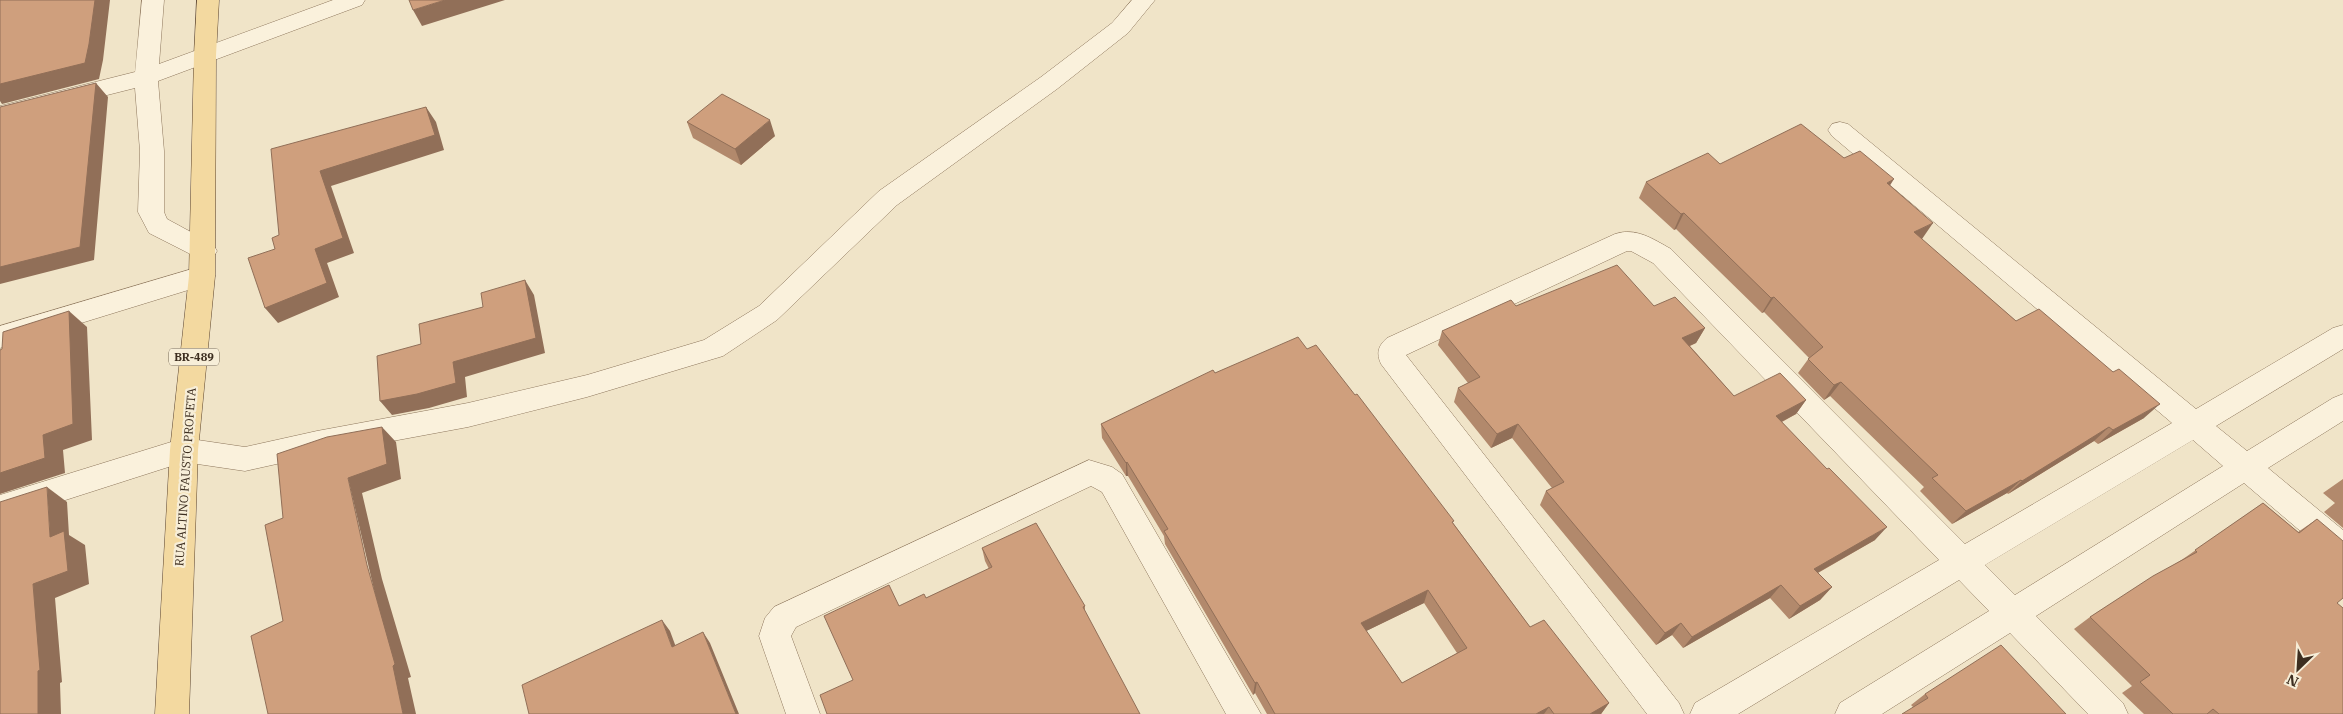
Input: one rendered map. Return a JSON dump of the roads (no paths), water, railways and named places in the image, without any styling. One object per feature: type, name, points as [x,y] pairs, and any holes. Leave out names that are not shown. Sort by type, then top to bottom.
[{"type":"main road","name":"RUA ALTINO FAUSTO PROFETA","points":[[172,714],[184,450],[203,263],[205,55],[208,0]]},
{"type":"street","points":[[153,0],[146,77],[152,151],[151,212],[158,226],[203,263]]},
{"type":"street","points":[[0,114],[146,77],[354,0]]},
{"type":"street","points":[[0,508],[184,450],[245,459],[317,443],[478,413],[587,386],[713,348],[768,313],[888,198],[1049,83],[1120,28],[1144,0]]},
{"type":"street","points":[[1840,130],[2343,548]]},
{"type":"street","points":[[1667,714],[1393,360],[1392,350],[1624,241],[1636,242],[1662,256],[2111,714]]},
{"type":"street","points":[[0,337],[203,263]]},
{"type":"street","points":[[1707,714],[2193,423],[2343,336]]},
{"type":"street","points":[[1852,714],[2343,406]]},
{"type":"street","points":[[803,714],[775,636],[776,628],[785,617],[1089,473],[1102,476],[1112,483],[1244,714]]}]
